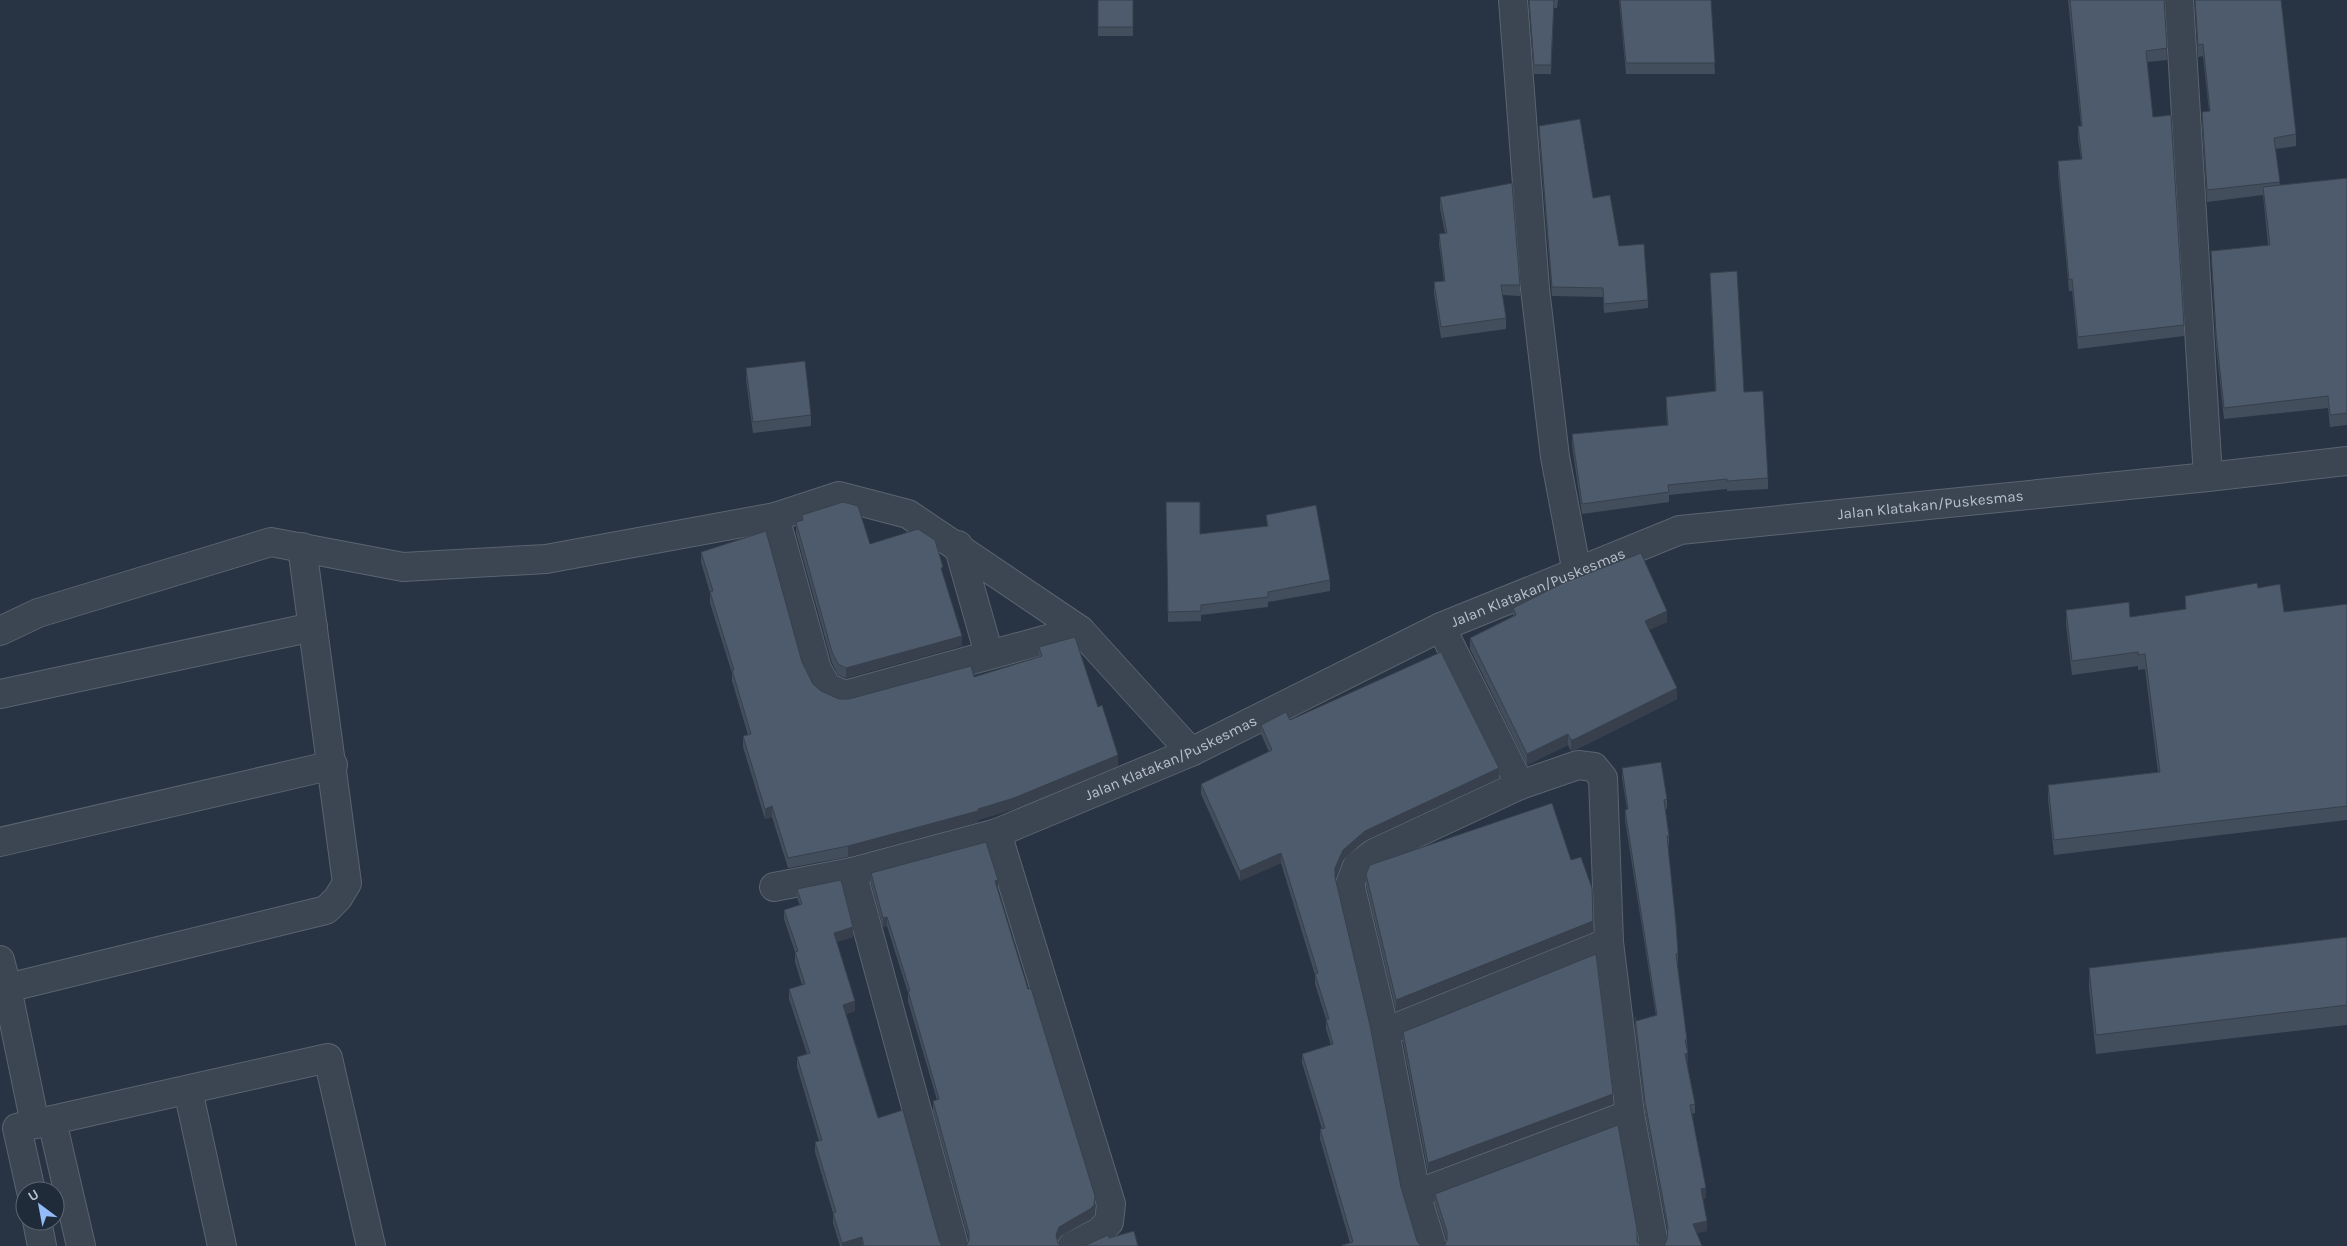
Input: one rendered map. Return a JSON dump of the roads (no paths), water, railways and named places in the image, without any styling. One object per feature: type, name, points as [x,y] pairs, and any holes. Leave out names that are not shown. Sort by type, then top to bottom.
[{"type":"street","points":[[1513,0],[1535,289],[1555,457],[1577,572]]},
{"type":"street","points":[[2179,0],[2208,477]]},
{"type":"street","name":"Jalan Klatakan/Puskesmas","points":[[774,887],[852,872],[997,833],[1192,752],[1441,627],[1680,530],[2208,477],[2347,461]]},
{"type":"street","points":[[0,631],[38,613],[271,542],[403,567],[546,559],[775,517],[839,496],[908,514],[958,545],[1080,630],[1192,752]]},
{"type":"street","points":[[775,517],[818,669],[827,687],[845,695],[1080,630]]},
{"type":"street","points":[[958,545],[989,654]]},
{"type":"street","points":[[6,988],[326,910],[338,898],[348,883],[302,547]]},
{"type":"street","points":[[1441,627],[1520,785]]},
{"type":"street","points":[[0,694],[312,628]]},
{"type":"street","points":[[0,842],[333,764]]},
{"type":"street","points":[[1432,1246],[1416,1194],[1385,1032],[1350,884],[1357,866],[1374,853],[1520,785],[1578,765],[1594,767],[1604,778],[1609,942],[1630,1114],[1653,1238],[1652,1246]]},
{"type":"street","points":[[997,833],[1110,1204],[1109,1222],[1099,1232],[1072,1246]]},
{"type":"street","points":[[852,872],[954,1246]]},
{"type":"street","points":[[1385,1032],[1609,942]]},
{"type":"street","points":[[0,960],[43,1123],[81,1246]]},
{"type":"street","points":[[29,1181],[17,1128],[328,1058],[371,1246]]},
{"type":"street","points":[[188,1090],[222,1246]]},
{"type":"street","points":[[1416,1194],[1630,1114]]},
{"type":"street","points":[[39,1231],[42,1246]]}]
